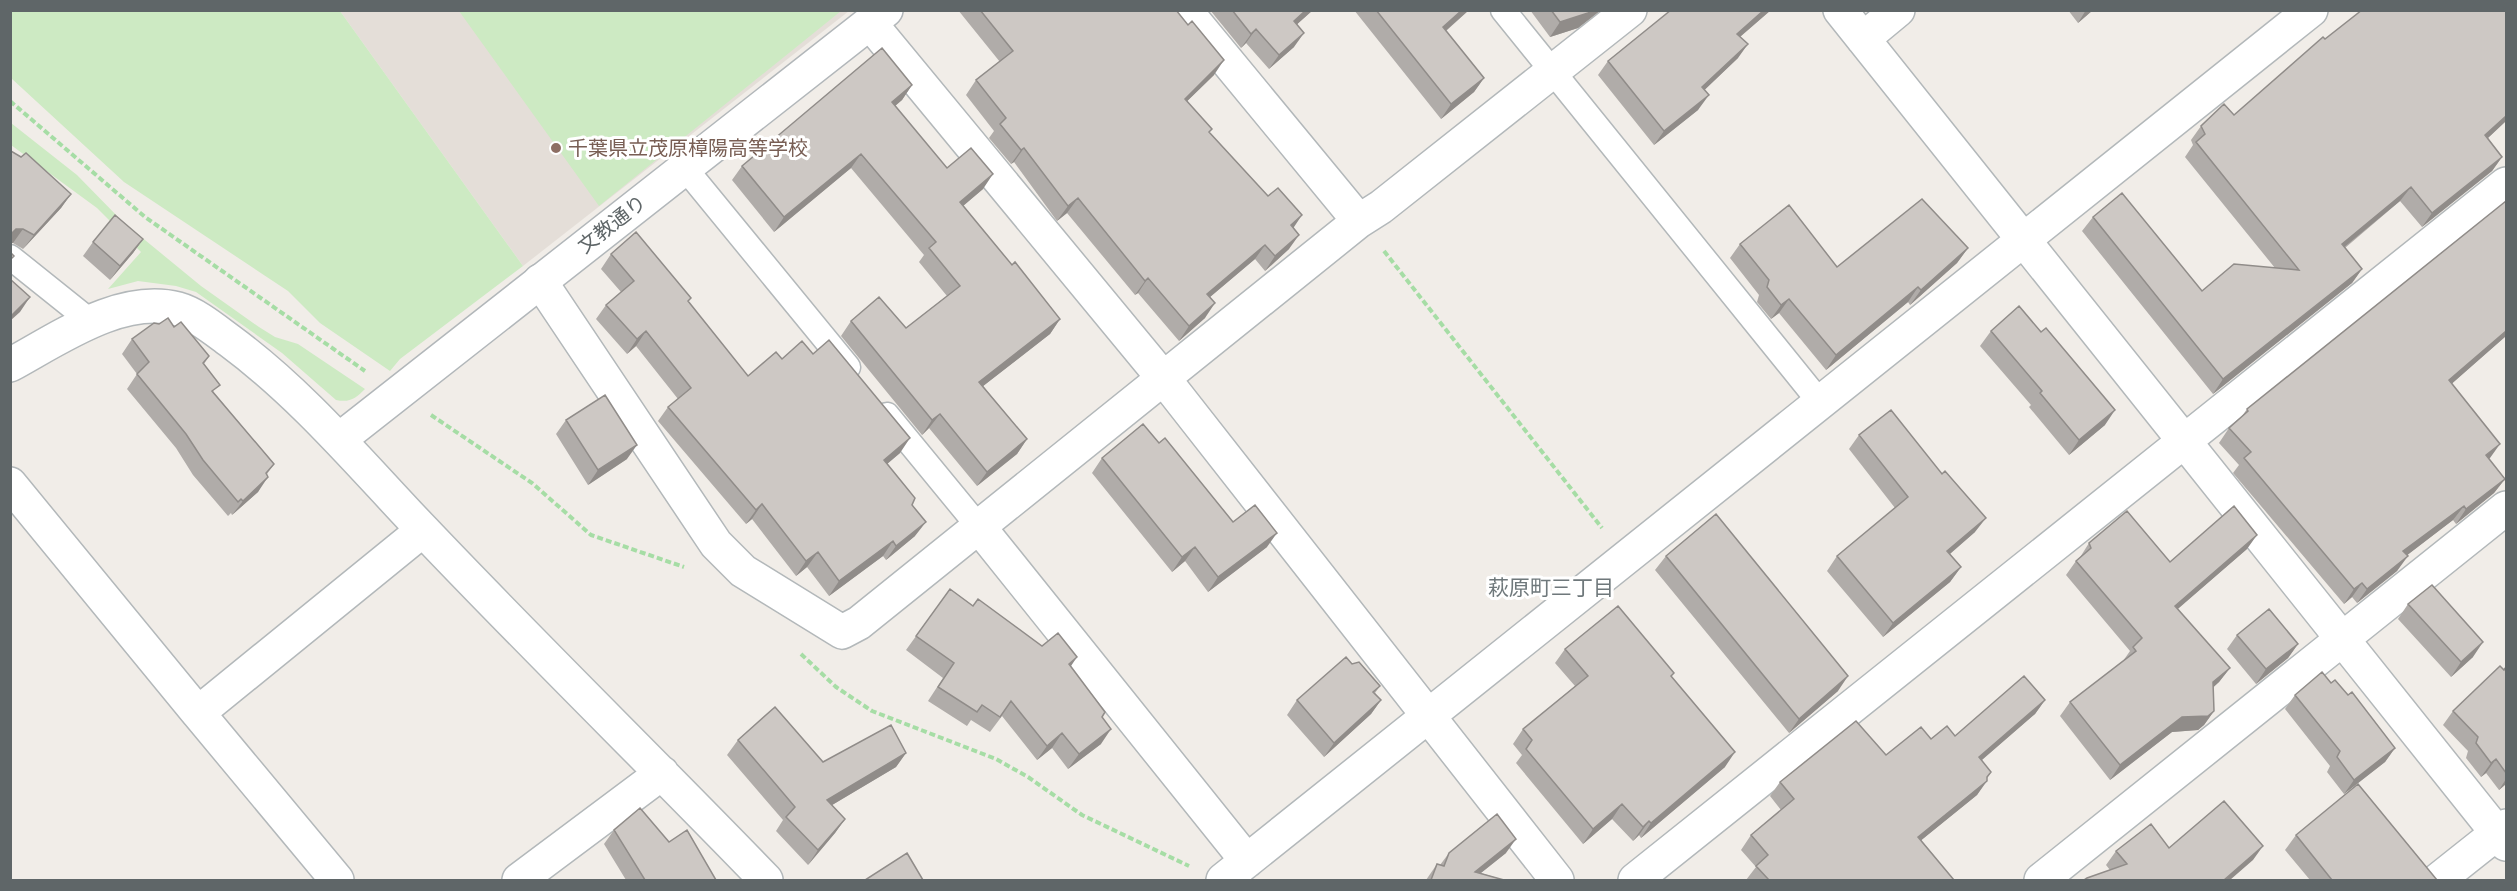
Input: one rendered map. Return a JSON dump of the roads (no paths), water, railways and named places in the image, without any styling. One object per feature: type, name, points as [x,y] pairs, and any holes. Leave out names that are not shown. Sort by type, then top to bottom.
[{"type":"street","points":[[1185,10],[1359,221]]},
{"type":"street","points":[[540,281],[716,544],[743,571],[842,632],[858,623],[1359,221],[1381,207],[1630,10]]},
{"type":"street","points":[[1840,10],[2342,640],[2504,834],[2438,880]]},
{"type":"street","points":[[1863,39],[1898,10]]},
{"type":"street","points":[[979,527],[1235,871],[2311,10]]},
{"type":"street","points":[[878,17],[1557,880]]},
{"type":"street","name":"文教通り","points":[[340,439],[878,17]]},
{"type":"street","points":[[1635,880],[2506,184]]},
{"type":"street","points":[[10,365],[90,321],[131,307],[178,309],[211,327],[261,364],[340,439],[423,530],[766,880]]},
{"type":"street","points":[[10,484],[337,880]]},
{"type":"street","points":[[2041,880],[2506,508]]},
{"type":"street","points":[[198,712],[423,530]]},
{"type":"street","points":[[519,880],[662,773]]},
{"type":"lane","points":[[1503,10],[1535,53],[1554,72],[1819,402]]},
{"type":"lane","points":[[684,167],[979,527]]},
{"type":"lane","points":[[10,257],[90,321]]},
{"type":"place","name":"千葉県立茂原樟陽高等学校","points":[[556,148]]},
{"type":"district","name":"萩原町三丁目","points":[[1551,588]]}]
